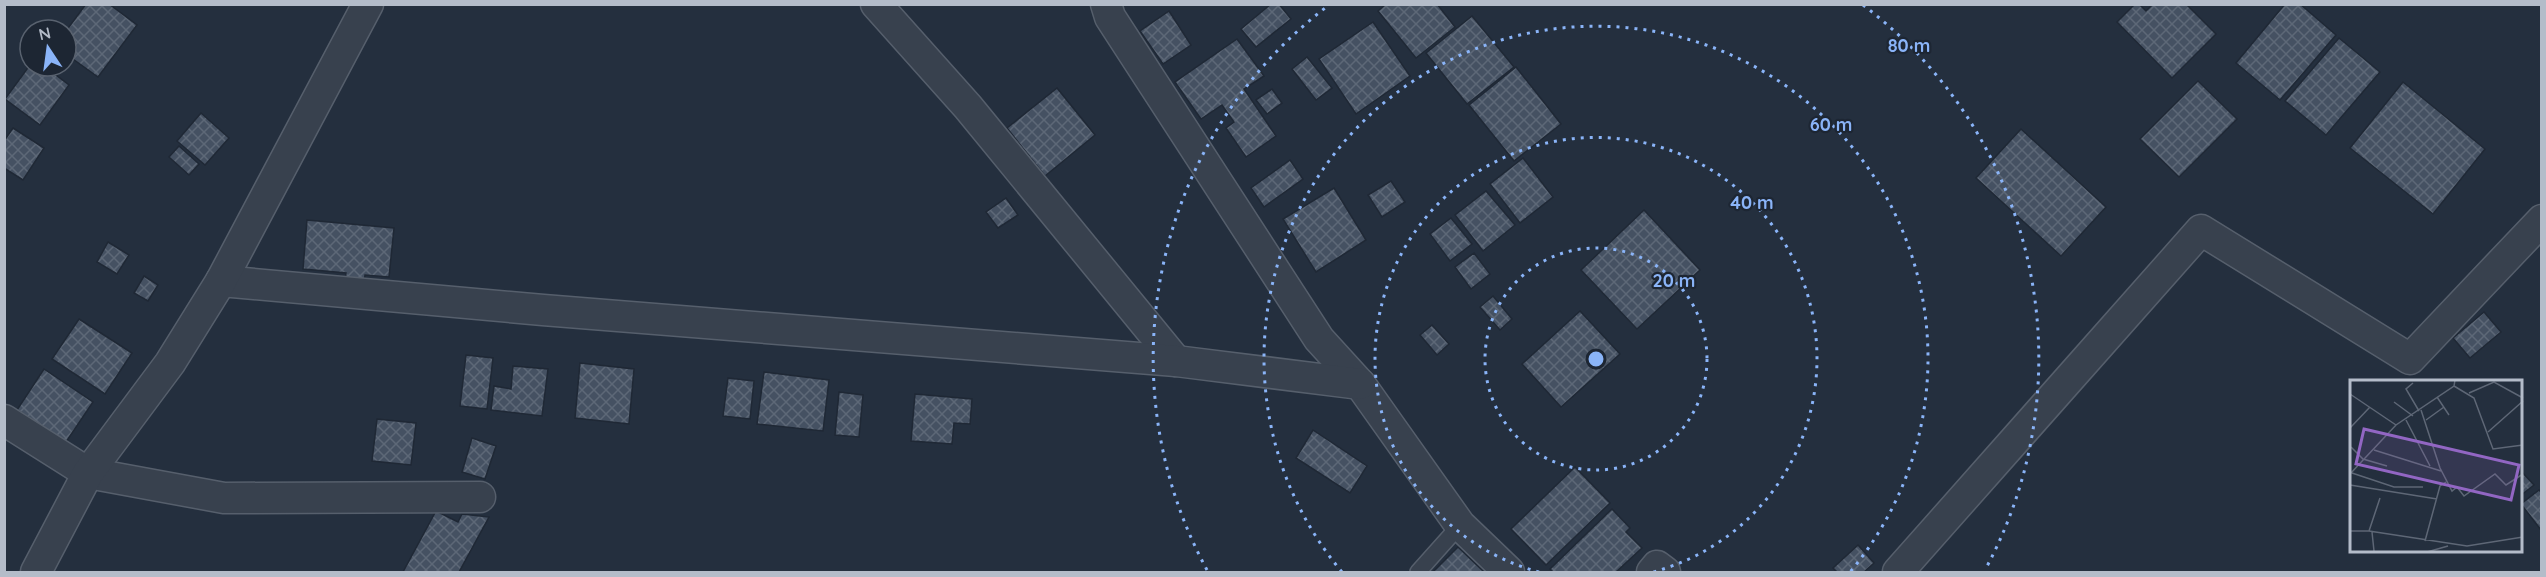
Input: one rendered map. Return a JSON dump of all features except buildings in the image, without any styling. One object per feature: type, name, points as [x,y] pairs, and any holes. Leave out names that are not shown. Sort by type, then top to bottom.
[{"type":"street","points":[[36,573],[88,473],[170,363],[221,281],[368,4]]},
{"type":"street","points":[[876,4],[968,107],[1176,361]]},
{"type":"street","points":[[1106,4],[1110,17],[1319,339],[1360,384],[1460,525],[1509,573]]},
{"type":"street","points":[[1898,573],[2201,230],[2410,359],[2541,220]]},
{"type":"street","points":[[221,281],[555,311],[1176,361],[1360,384]]},
{"type":"street","points":[[4,420],[88,473],[224,498],[480,497]]},
{"type":"street","points":[[1652,573],[1657,566],[1665,573]]},
{"type":"lane","points":[[1418,573],[1460,525]]}]
